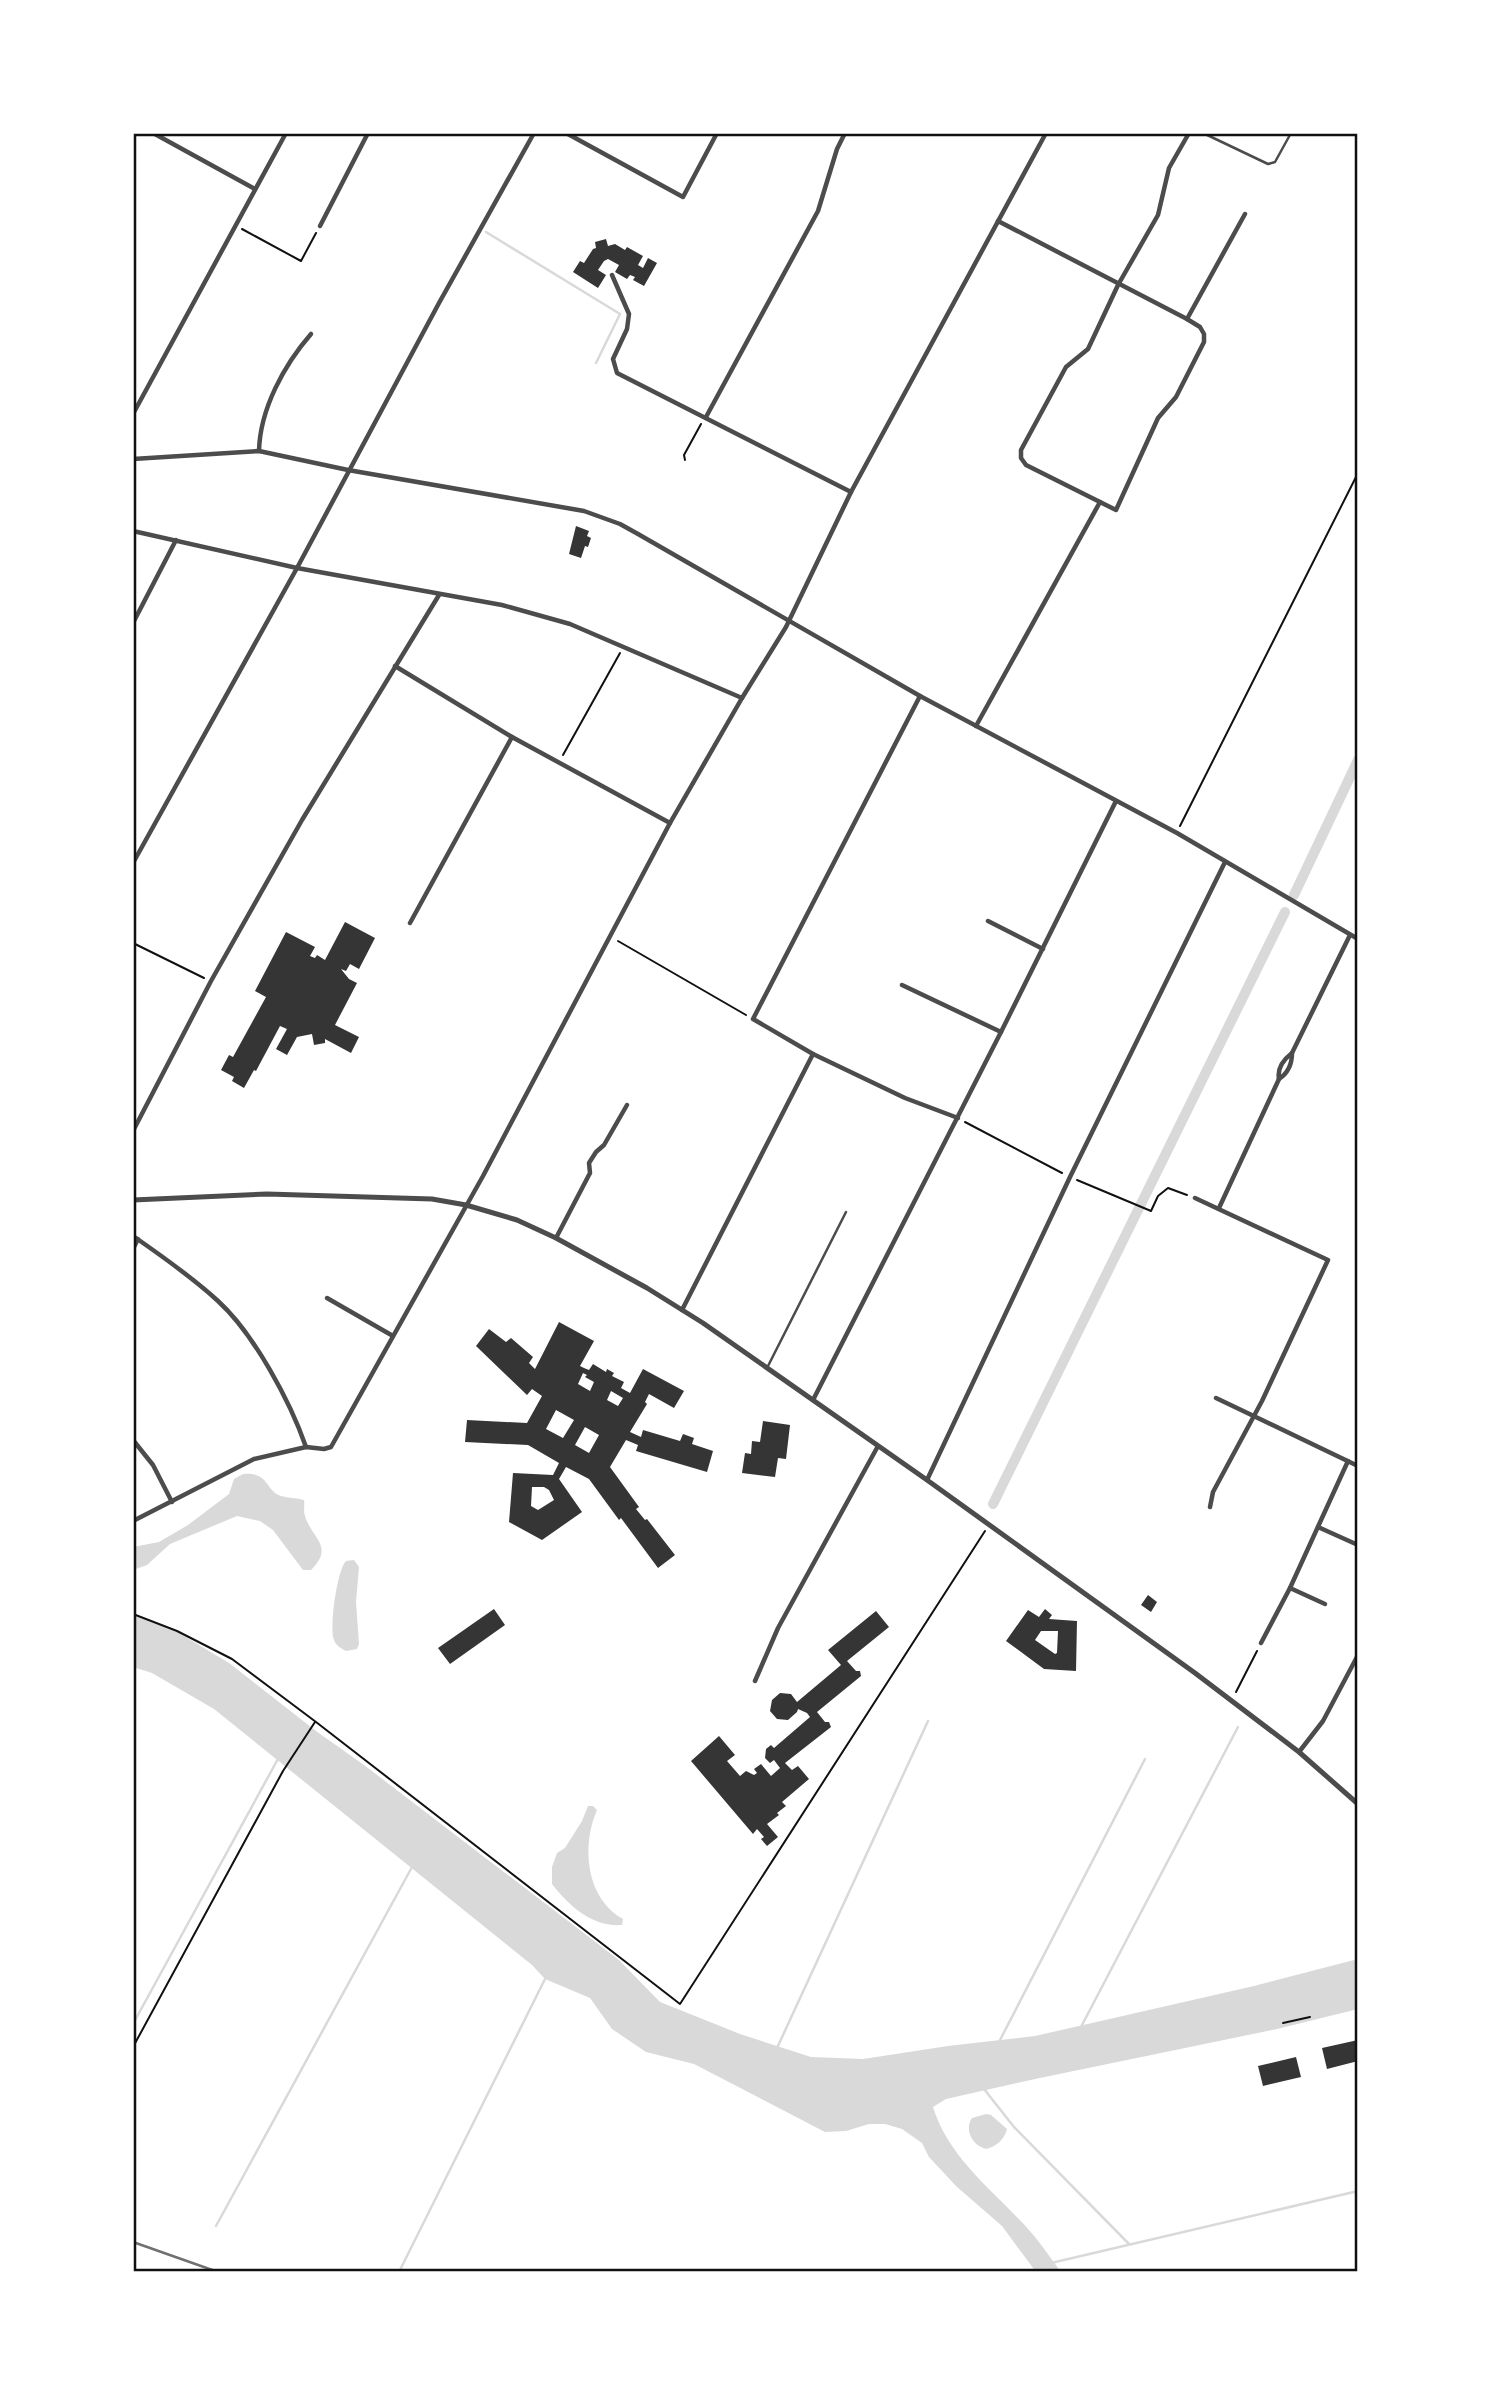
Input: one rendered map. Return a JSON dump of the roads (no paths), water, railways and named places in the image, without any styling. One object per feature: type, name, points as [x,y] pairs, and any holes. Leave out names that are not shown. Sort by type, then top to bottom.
[{"type":"street","points":[[153,133],[255,189]]},
{"type":"street","points":[[133,414],[286,133]]},
{"type":"street","points":[[320,226],[368,133]]},
{"type":"street","points":[[133,863],[534,133]]},
{"type":"street","points":[[566,133],[683,197],[717,133]]},
{"type":"street","points":[[705,417],[818,211],[837,149],[845,133]]},
{"type":"street","points":[[133,1521],[254,1459],[306,1447],[324,1450],[331,1447],[466,1205],[670,823],[788,622],[852,492],[1046,133]]},
{"type":"street","points":[[998,221],[1118,285],[1187,319],[1200,327],[1204,334],[1204,342],[1176,397],[1158,418],[1116,510],[1026,464],[1021,458],[1021,450],[1066,367],[1088,349],[1118,285],[1158,215],[1169,168],[1189,133]]},
{"type":"street","points":[[1187,319],[1245,215]]},
{"type":"street","points":[[612,275],[629,314],[627,329],[613,359],[617,373],[852,492]]},
{"type":"street","points":[[259,451],[266,409],[298,350],[311,334]]},
{"type":"street","points":[[133,459],[259,451],[348,470],[547,503],[602,517],[638,534],[920,696],[1177,834],[1358,939]]},
{"type":"street","points":[[976,726],[1100,502]]},
{"type":"street","points":[[133,531],[297,568],[502,605],[570,624],[742,698]]},
{"type":"street","points":[[133,623],[176,540]]},
{"type":"street","points":[[133,1131],[211,981],[302,820],[439,595]]},
{"type":"street","points":[[395,666],[512,737],[670,823]]},
{"type":"street","points":[[920,696],[753,1019],[813,1055],[905,1098],[958,1118]]},
{"type":"street","points":[[410,923],[512,737]]},
{"type":"street","points":[[813,1400],[958,1118],[1115,801]]},
{"type":"street","points":[[927,1480],[1070,1177],[1225,862]]},
{"type":"street","points":[[988,921],[1043,949]]},
{"type":"street","points":[[1219,1208],[1279,1079],[1285,1075],[1292,1062],[1292,1053],[1350,935]]},
{"type":"street","points":[[902,985],[1001,1032]]},
{"type":"street","points":[[682,1310],[813,1055]]},
{"type":"street","points":[[555,1238],[590,1173],[589,1163],[604,1145],[627,1105]]},
{"type":"street","points":[[133,1200],[267,1194],[432,1199],[466,1205],[517,1220],[555,1238],[682,1310],[927,1480],[1145,1636],[1299,1752],[1358,1804]]},
{"type":"street","points":[[1195,1198],[1328,1260],[1254,1415],[1213,1492],[1210,1507]]},
{"type":"street","points":[[133,1249],[136,1238],[183,1270],[228,1312],[249,1338],[275,1380],[306,1447]]},
{"type":"street","points":[[327,1298],[393,1336]]},
{"type":"street","points":[[1216,1398],[1358,1466]]},
{"type":"street","points":[[133,1440],[153,1465],[172,1502]]},
{"type":"street","points":[[755,1681],[778,1628],[878,1446]]},
{"type":"street","points":[[1261,1643],[1290,1588],[1348,1461]]},
{"type":"street","points":[[1318,1527],[1358,1545]]},
{"type":"street","points":[[1290,1588],[1325,1604]]},
{"type":"street","points":[[1299,1752],[1323,1721],[1358,1655]]},
{"type":"lane","points":[[1203,133],[1268,164],[1275,162],[1291,133]]},
{"type":"lane","points":[[767,1368],[846,1212]]},
{"type":"waterway","points":[[486,232],[620,314],[596,363]]},
{"type":"waterway","points":[[1294,895],[1358,760]]},
{"type":"waterway","points":[[993,1504],[1285,912]]},
{"type":"waterway","points":[[777,2048],[928,1721]]},
{"type":"waterway","points":[[1082,2025],[1238,1727]]},
{"type":"waterway","points":[[133,2024],[279,1757]]},
{"type":"waterway","points":[[999,2042],[1145,1759]]},
{"type":"waterway","points":[[216,2226],[412,1867]]},
{"type":"waterway","points":[[399,2272],[546,1977]]},
{"type":"waterway","points":[[984,2089],[1014,2127],[1129,2244]]},
{"type":"waterway","points":[[1051,2263],[1358,2191]]},
{"type":"railway","points":[[133,2242],[218,2272]]}]
